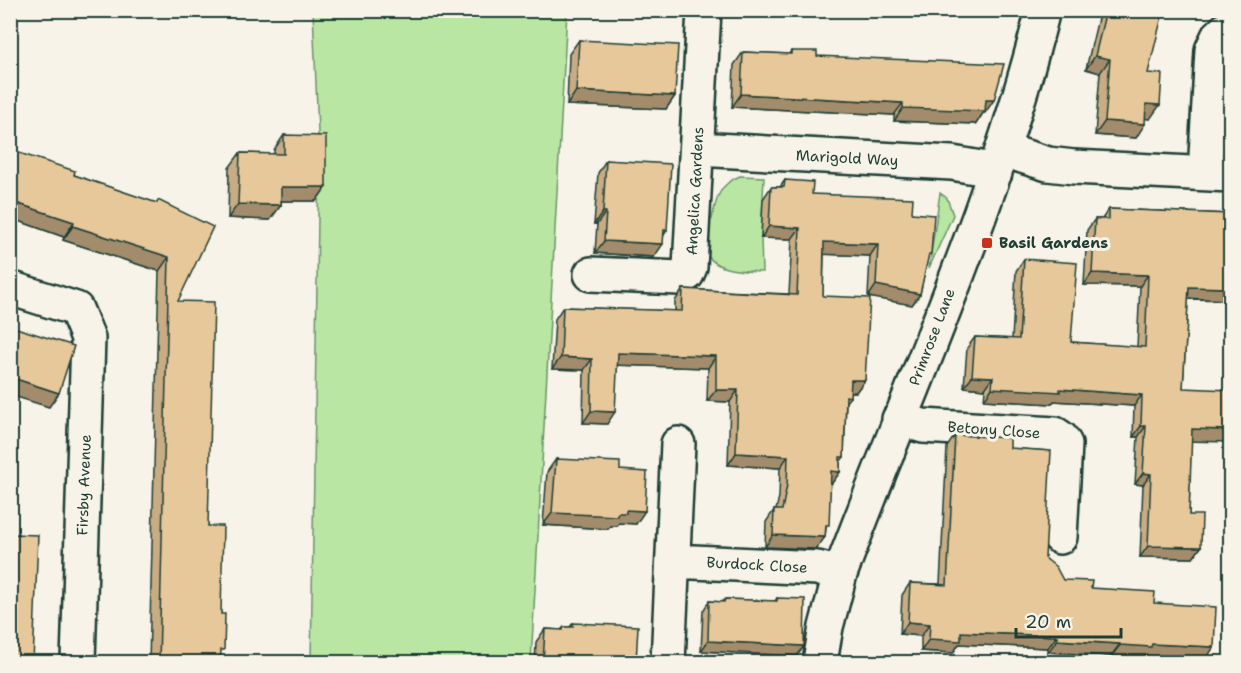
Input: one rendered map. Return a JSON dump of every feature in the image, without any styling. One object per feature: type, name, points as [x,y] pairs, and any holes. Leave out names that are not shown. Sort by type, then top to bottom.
[{"type":"street","name":"Angelica Gardens","points":[[591,274],[680,278],[687,274],[690,267],[704,10]]},
{"type":"street","name":"Primrose Lane","points":[[820,663],[826,627],[840,574],[999,162],[1043,10]]},
{"type":"street","points":[[1218,174],[1212,50],[1222,33],[1230,26]]},
{"type":"street","name":"Marigold Way","points":[[697,149],[952,163],[981,168],[999,162],[1218,174]]},
{"type":"street","name":"Firsby Avenue","points":[[10,288],[76,309],[88,338],[78,663]]},
{"type":"street","name":"Betony Close","points":[[900,419],[923,426],[1055,434],[1061,438],[1065,444],[1060,537]]},
{"type":"street","points":[[668,663],[678,444]]},
{"type":"street","name":"Burdock Close","points":[[673,561],[817,568],[840,574]]},
{"type":"green space","points":[[313,11],[567,11],[531,662],[311,662],[319,156]]},
{"type":"green space","points":[[1230,44],[1230,152],[1223,145],[1228,46]]},
{"type":"green space","points":[[740,176],[764,177],[762,272],[729,269],[715,263],[704,247],[702,226],[712,219],[717,199],[723,188]]},
{"type":"green space","points":[[940,193],[947,198],[953,215],[929,268]]},
{"type":"building","points":[[1106,10],[1142,10],[1162,16],[1148,73],[1162,74],[1160,105],[1146,104],[1145,124],[1105,121],[1110,59],[1095,56]]},
{"type":"building","points":[[579,40],[678,45],[675,96],[576,91]]},
{"type":"building","points":[[791,51],[817,51],[817,56],[1004,64],[994,100],[986,100],[985,111],[903,108],[903,103],[741,94],[743,52],[791,54]]},
{"type":"building","points":[[284,135],[326,136],[326,187],[281,187],[281,205],[238,204],[240,153],[284,154]]},
{"type":"building","points":[[10,150],[75,171],[74,175],[157,203],[158,200],[213,227],[178,301],[214,302],[208,526],[223,526],[221,614],[225,614],[224,650],[221,650],[220,663],[159,663],[169,257],[73,226],[74,222],[10,201]]},
{"type":"building","points":[[606,160],[671,164],[667,230],[664,230],[663,244],[604,241]]},
{"type":"building","points":[[785,180],[813,182],[812,194],[913,198],[912,213],[934,215],[931,254],[929,254],[920,294],[876,285],[878,244],[824,242],[823,296],[870,298],[865,380],[851,380],[850,397],[846,396],[844,457],[840,457],[840,472],[831,471],[829,525],[826,525],[825,537],[773,535],[774,510],[782,510],[787,485],[788,456],[736,453],[738,390],[716,390],[716,356],[618,353],[615,412],[591,411],[592,359],[561,357],[563,307],[682,311],[683,289],[797,295],[800,228],[769,226],[771,187],[784,187]]},
{"type":"building","points":[[1109,209],[1230,214],[1230,288],[1189,287],[1183,388],[1230,390],[1230,430],[1192,429],[1189,515],[1202,515],[1201,547],[1148,546],[1151,474],[1143,473],[1146,426],[1141,426],[1142,395],[1060,389],[1060,392],[992,388],[993,377],[972,376],[975,337],[1019,339],[1024,259],[1077,263],[1071,342],[1145,347],[1148,275],[1092,273],[1095,219],[1109,219]]},
{"type":"building","points":[[10,326],[74,346],[59,393],[10,377]]},
{"type":"building","points":[[955,435],[1010,438],[1010,448],[1051,451],[1045,558],[1056,567],[1063,580],[1092,581],[1091,588],[1155,592],[1154,603],[1216,607],[1214,647],[1152,644],[1151,647],[1057,640],[1057,636],[961,632],[961,641],[929,639],[930,624],[908,622],[910,583],[947,585]]},
{"type":"building","points":[[556,459],[620,462],[620,470],[647,472],[645,511],[626,510],[626,513],[618,513],[617,516],[552,513]]},
{"type":"building","points":[[10,534],[38,535],[33,663],[10,663]]},
{"type":"building","points":[[777,598],[805,599],[804,646],[708,641],[709,601],[724,602],[725,599],[777,601]]},
{"type":"building","points":[[573,623],[638,626],[636,663],[543,663],[545,629],[563,630],[564,627],[573,627]]},
{"type":"place","name":"Basil Gardens","points":[[987,243]]}]
